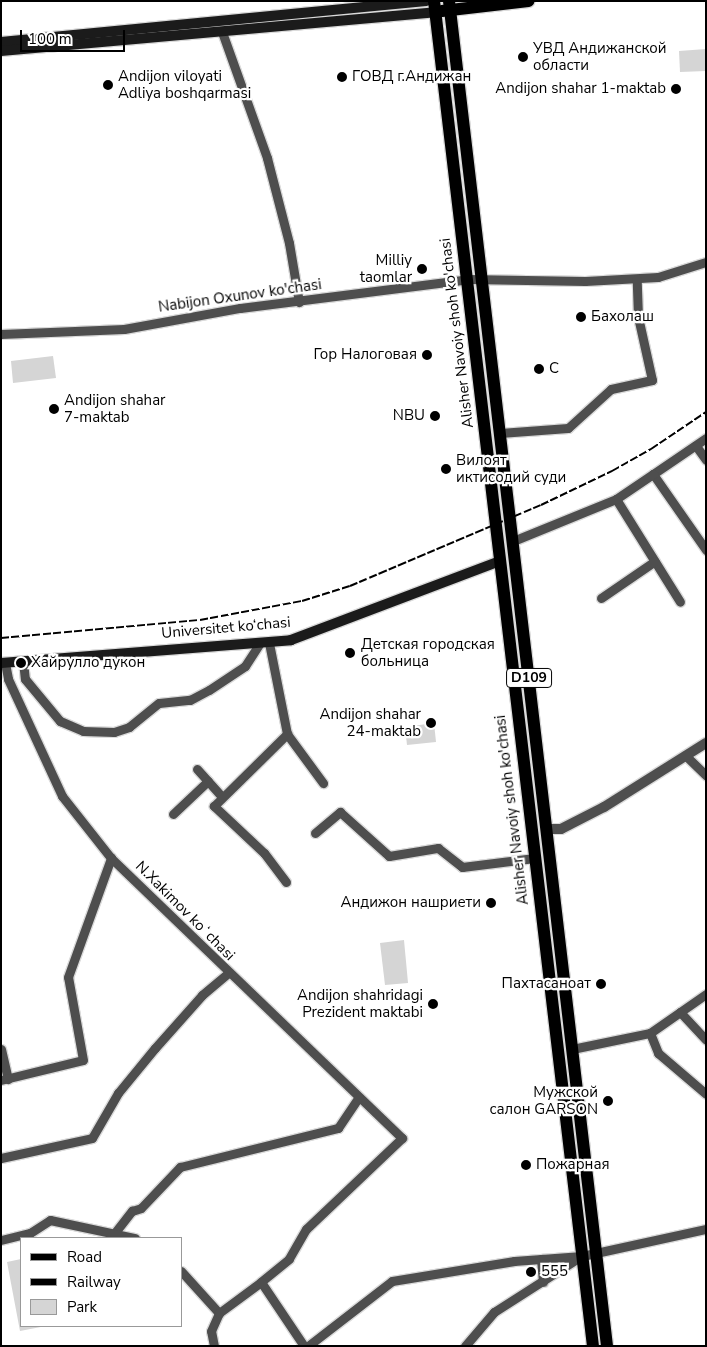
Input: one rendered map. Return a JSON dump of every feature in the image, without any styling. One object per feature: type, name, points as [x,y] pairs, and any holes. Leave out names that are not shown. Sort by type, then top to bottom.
[{"type":"main road","points":[[364,13],[426,1]]},
{"type":"main road","points":[[1,51],[47,43],[364,13],[528,1]]},
{"type":"main road","name":"Alisher Navoiy shoh ko'chasi","points":[[449,6],[607,1346]]},
{"type":"main road","name":"Alisher Navoiy shoh ko'chasi","points":[[434,7],[468,279],[568,1150],[593,1346]]},
{"type":"main road","points":[[128,36],[222,32],[281,21]]},
{"type":"main road","points":[[1,42],[47,43]]},
{"type":"main road","name":"Universitet kо‘chasi","points":[[3,663],[291,640],[354,619],[500,561]]},
{"type":"main road","points":[[520,733],[535,732]]},
{"type":"main road","points":[[531,831],[546,829]]},
{"type":"main road","points":[[551,997],[566,995]]},
{"type":"main road","points":[[568,1150],[584,1148]]},
{"type":"main road","points":[[571,1172],[586,1170]]},
{"type":"street","points":[[222,32],[267,158],[289,243],[299,302]]},
{"type":"street","name":"Nabijon Oxunov ko'chasi","points":[[1,334],[124,329],[240,308],[468,279],[637,279],[658,277],[706,262]]},
{"type":"street","points":[[500,433],[568,428],[612,389],[652,380],[638,317],[637,279]]},
{"type":"street","points":[[513,541],[616,499],[706,438]]},
{"type":"street","points":[[696,446],[706,460]]},
{"type":"street","points":[[653,474],[706,550]]},
{"type":"street","points":[[616,499],[680,602]]},
{"type":"street","points":[[601,598],[655,561]]},
{"type":"street","points":[[23,661],[26,679],[60,721],[77,730],[114,732],[130,727],[159,703],[190,700],[209,690],[245,666],[264,643]]},
{"type":"street","points":[[264,643],[287,734],[323,783]]},
{"type":"street","name":"N.Xakimov koʻchasi","points":[[3,663],[8,679],[62,796],[111,858],[228,973],[264,1003],[402,1138],[306,1229],[289,1259],[261,1282]]},
{"type":"street","points":[[286,882],[264,853],[218,812],[214,806],[221,796],[287,734]]},
{"type":"street","points":[[546,829],[560,829],[604,807],[706,743]]},
{"type":"street","points":[[686,756],[706,775]]},
{"type":"street","points":[[197,769],[221,796]]},
{"type":"street","points":[[173,814],[208,781]]},
{"type":"street","points":[[315,834],[340,812],[389,856],[438,848],[462,867],[534,858]]},
{"type":"street","points":[[1,1049],[5,1079],[83,1060],[68,977],[111,858]]},
{"type":"street","points":[[1,1158],[92,1138],[118,1094],[155,1048],[202,994],[228,973]]},
{"type":"street","points":[[572,1049],[650,1033],[706,994]]},
{"type":"street","points":[[680,1012],[706,1040]]},
{"type":"street","points":[[650,1033],[658,1053],[706,1094]]},
{"type":"street","points":[[113,1235],[132,1211],[141,1208],[180,1167],[338,1128],[359,1098]]},
{"type":"street","points":[[1,1240],[30,1233],[50,1220],[128,1237]]},
{"type":"street","points":[[308,1346],[392,1281],[440,1271],[582,1256],[706,1229]]},
{"type":"street","points":[[465,1346],[494,1312],[582,1256]]},
{"type":"street","points":[[541,1259],[543,1282]]},
{"type":"street","points":[[182,1271],[219,1313]]},
{"type":"street","points":[[214,1346],[211,1331],[219,1313],[261,1282],[304,1346]]},
{"type":"green space","points":[[706,49],[706,71],[680,72],[679,51]]},
{"type":"green space","points":[[53,356],[56,378],[13,383],[11,361]]},
{"type":"green space","points":[[434,723],[436,742],[407,745],[405,727]]},
{"type":"green space","points":[[404,940],[408,983],[385,985],[380,943]]},
{"type":"green space","points":[[20,1259],[20,1327],[41,1327],[20,1331],[7,1262]]},
{"type":"railway","points":[[1,638],[200,620],[302,601],[350,586],[541,505],[612,471],[651,449],[706,412]]},
{"type":"place","name":"УВД Андижанской области","points":[[523,57]]},
{"type":"place","name":"ГОВД г.Андижан","points":[[342,77]]},
{"type":"place","name":"Andijon viloyati Adliya boshqarmasi","points":[[108,85]]},
{"type":"place","name":"Andijon shahar 1-maktab","points":[[676,89]]},
{"type":"place","name":"Milliy taomlar","points":[[422,269]]},
{"type":"place","name":"Бахолаш","points":[[581,317]]},
{"type":"place","name":"Гор Налоговая","points":[[427,355]]},
{"type":"place","name":"С","points":[[539,369]]},
{"type":"place","name":"Andijon shahar 7-maktab","points":[[54,409]]},
{"type":"place","name":"NBU","points":[[435,416]]},
{"type":"place","name":"Вилоят иктисодий суди","points":[[446,469]]},
{"type":"place","name":"Детская городская больница","points":[[350,653]]},
{"type":"place","name":"Хайрулло дукон","points":[[21,663]]},
{"type":"place","name":"Andijon shahar 24-maktab","points":[[431,723]]},
{"type":"place","name":"Андижон нашриети","points":[[491,903]]},
{"type":"place","name":"Пахтасаноат","points":[[601,984]]},
{"type":"place","name":"Andijon shahridagi Prezident maktabi","points":[[433,1004]]},
{"type":"place","name":"Мужской салон GARSON","points":[[608,1101]]},
{"type":"place","name":"Пожарная","points":[[526,1165]]},
{"type":"place","name":"555","points":[[531,1272]]}]
